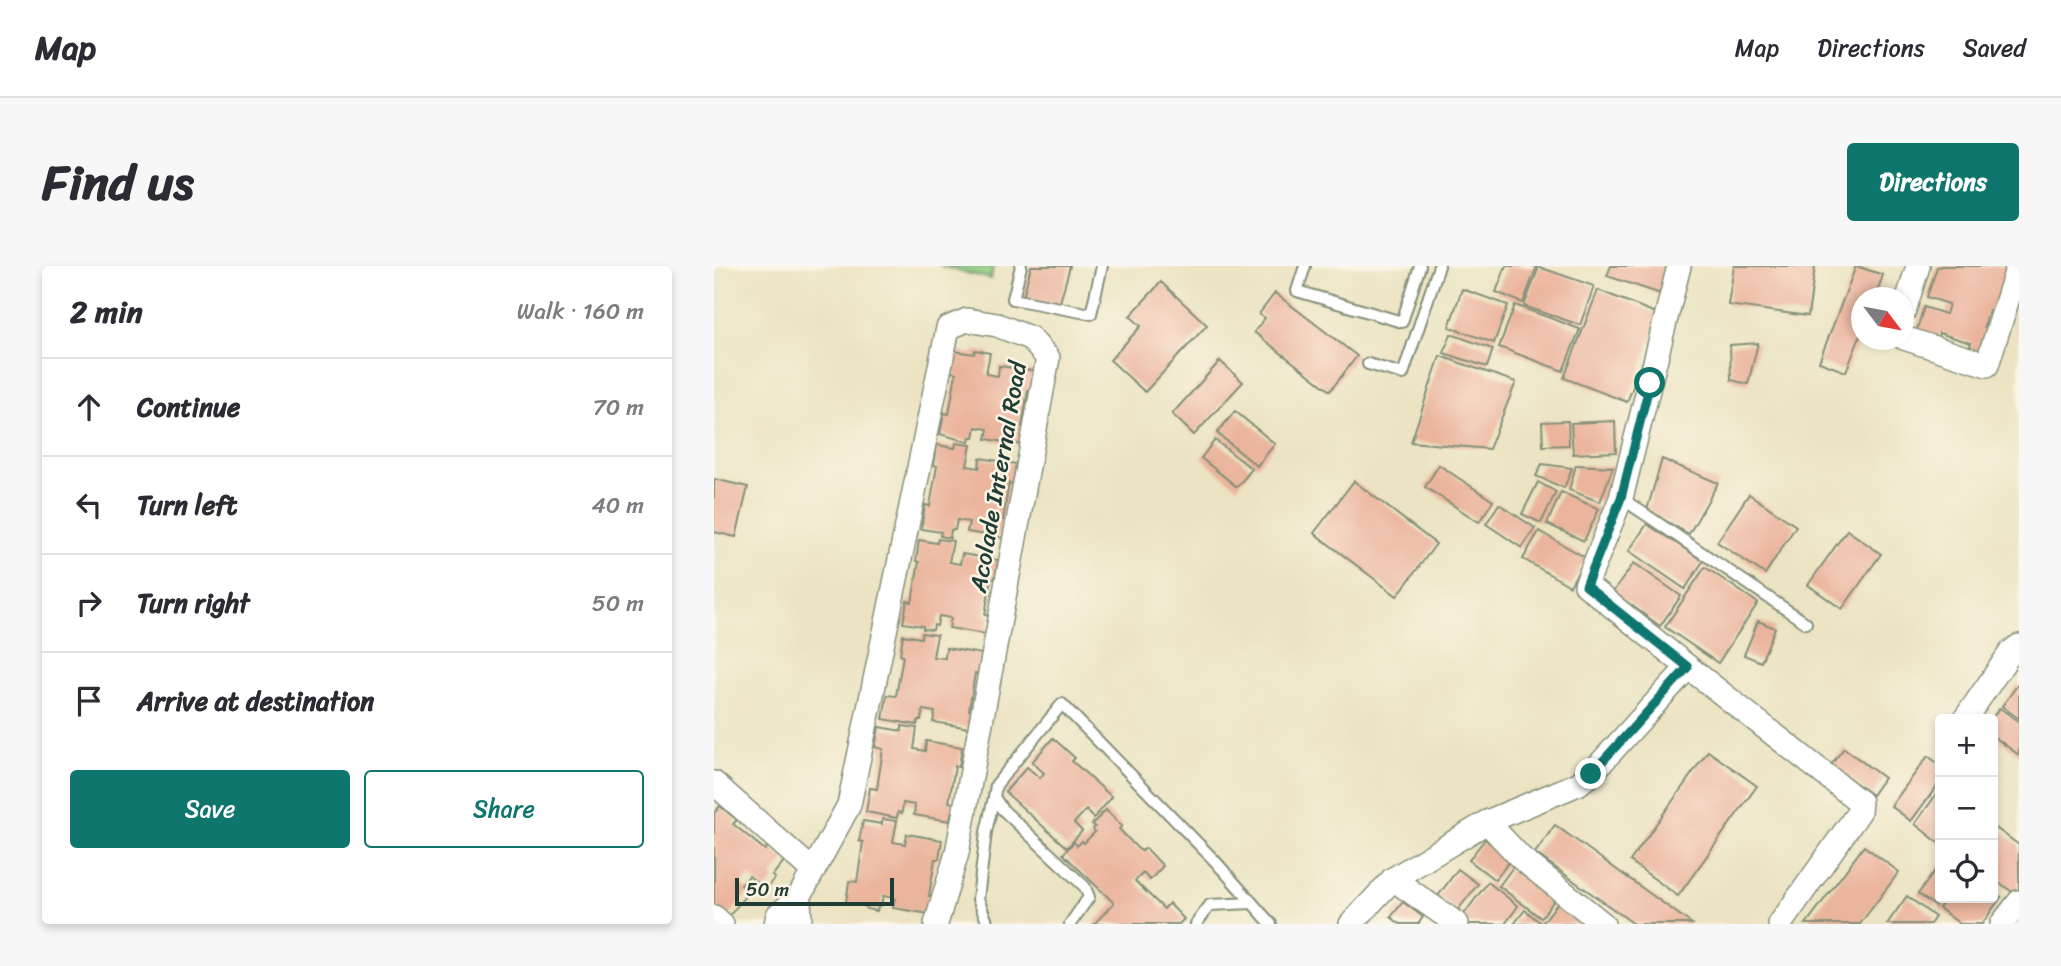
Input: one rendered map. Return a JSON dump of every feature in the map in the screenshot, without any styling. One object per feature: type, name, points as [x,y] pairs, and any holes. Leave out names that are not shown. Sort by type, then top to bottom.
[{"type":"street","points":[[1679,266],[1621,498],[1586,586],[1860,802],[1860,811],[1780,924]]},
{"type":"street","points":[[1911,287],[1918,266]]},
{"type":"street","points":[[1914,342],[1987,365],[2018,266]]},
{"type":"street","name":"Acolade Internal Road","points":[[777,919],[799,897],[849,805],[948,328],[967,320],[997,325],[1030,338],[1048,358],[957,853],[936,924]]},
{"type":"street","points":[[1968,714],[2011,652],[2019,646]]},
{"type":"street","points":[[1351,924],[1393,879],[1487,822],[1578,784],[1591,774],[1688,667]]},
{"type":"street","points":[[714,783],[813,871]]},
{"type":"street","points":[[1487,822],[1521,858],[1603,924]]},
{"type":"street","points":[[1393,879],[1457,924]]},
{"type":"street","name":"Acolade Internal Road","points":[[777,919],[802,923],[799,897]]},
{"type":"street","points":[[2002,924],[2019,902]]},
{"type":"street","points":[[714,917],[722,924]]},
{"type":"lane","points":[[1021,266],[1013,299],[1091,314],[1102,266]]},
{"type":"lane","points":[[1305,266],[1297,291],[1402,322],[1420,266]]},
{"type":"lane","points":[[1368,364],[1403,374],[1439,266]]},
{"type":"lane","points":[[1621,498],[1806,623]]},
{"type":"lane","points":[[988,924],[978,899],[986,832],[996,785],[1062,704],[1215,861],[1271,924]]},
{"type":"lane","points":[[994,797],[1002,809],[1085,887],[1089,897],[1070,924]]},
{"type":"lane","points":[[1196,924],[1210,905],[1252,903]]},
{"type":"green space","points":[[940,266],[993,266],[991,279]]},
{"type":"building","points":[[1031,266],[1070,266],[1059,306],[1023,297]]},
{"type":"building","points":[[1506,266],[1537,266],[1523,303],[1496,292]]},
{"type":"building","points":[[1611,266],[1671,266],[1661,294],[1607,276]]},
{"type":"building","points":[[1734,266],[1815,266],[1808,316],[1728,305]]},
{"type":"building","points":[[1856,266],[1883,275],[1879,287],[1851,287],[1851,350],[1855,350],[1846,372],[1819,362]]},
{"type":"building","points":[[2016,266],[2001,313],[1989,310],[1984,327],[1995,331],[1986,358],[1968,352],[1971,343],[1939,333],[1936,342],[1915,335],[1924,307],[1946,314],[1949,304],[1927,297],[1937,267]]},
{"type":"building","points":[[1539,267],[1594,286],[1580,325],[1524,306]]},
{"type":"building","points":[[1161,282],[1207,325],[1145,392],[1110,360],[1141,326],[1130,316]]},
{"type":"building","points":[[1462,289],[1508,305],[1494,343],[1449,327]]},
{"type":"building","points":[[1598,290],[1661,315],[1627,402],[1564,378]]},
{"type":"building","points":[[1275,293],[1357,356],[1330,391],[1254,332],[1265,318],[1259,314]]},
{"type":"building","points":[[1515,305],[1580,329],[1563,371],[1499,347]]},
{"type":"building","points":[[1451,334],[1493,349],[1487,367],[1444,353]]},
{"type":"building","points":[[1758,343],[1748,384],[1731,380],[1730,345]]},
{"type":"building","points":[[975,350],[990,353],[986,374],[998,376],[999,366],[1035,371],[1032,391],[1028,390],[1022,427],[1026,427],[1023,445],[986,439],[988,429],[976,427],[974,437],[970,437],[969,442],[940,434],[944,413],[949,414],[956,373],[951,372],[954,351],[974,354]]},
{"type":"building","points":[[1440,356],[1516,382],[1489,449],[1411,442]]},
{"type":"building","points":[[1220,361],[1243,382],[1194,435],[1172,414]]},
{"type":"building","points":[[1235,411],[1275,444],[1257,466],[1217,433]]},
{"type":"building","points":[[1568,421],[1569,445],[1543,446],[1542,422]]},
{"type":"building","points":[[1615,421],[1616,452],[1573,454],[1571,423]]},
{"type":"building","points":[[1215,440],[1252,469],[1237,487],[1201,458]]},
{"type":"building","points":[[956,443],[971,445],[967,466],[979,468],[980,458],[1016,464],[1013,484],[1009,483],[1003,520],[1007,520],[1004,538],[967,532],[969,522],[957,520],[950,538],[940,536],[941,532],[921,529],[925,505],[930,506],[937,466],[934,465],[937,445],[955,448]]},
{"type":"building","points":[[1662,459],[1718,483],[1689,534],[1647,510]]},
{"type":"building","points":[[1542,464],[1572,468],[1564,488],[1536,476]]},
{"type":"building","points":[[1439,465],[1493,501],[1479,522],[1425,487]]},
{"type":"building","points":[[1576,465],[1613,467],[1600,502],[1569,490]]},
{"type":"building","points":[[714,479],[748,487],[736,537],[714,532]]},
{"type":"building","points":[[1354,481],[1436,544],[1397,596],[1314,533]]},
{"type":"building","points":[[1538,482],[1556,492],[1541,523],[1522,514]]},
{"type":"building","points":[[1561,492],[1599,509],[1584,541],[1547,524]]},
{"type":"building","points":[[1749,494],[1796,526],[1765,574],[1717,542]]},
{"type":"building","points":[[1499,504],[1535,528],[1522,548],[1486,524]]},
{"type":"building","points":[[1647,524],[1703,561],[1685,589],[1629,551]]},
{"type":"building","points":[[1847,530],[1881,554],[1842,609],[1808,585]]},
{"type":"building","points":[[1539,531],[1586,558],[1570,586],[1523,559]]},
{"type":"building","points":[[938,539],[953,541],[949,562],[960,564],[962,554],[998,560],[995,579],[991,579],[985,615],[989,616],[986,634],[949,628],[951,618],[939,616],[937,626],[934,625],[933,630],[903,623],[907,601],[912,602],[919,562],[916,561],[919,540],[937,543]]},
{"type":"building","points":[[1634,563],[1681,596],[1660,626],[1613,592]]},
{"type":"building","points":[[1705,567],[1758,603],[1718,663],[1665,627]]},
{"type":"building","points":[[1758,621],[1775,628],[1761,662],[1744,655]]},
{"type":"building","points":[[922,633],[937,635],[933,657],[945,658],[946,648],[982,654],[979,674],[975,673],[969,710],[973,710],[970,728],[933,722],[935,712],[923,710],[917,725],[883,719],[887,695],[896,696],[903,656],[900,655],[903,635],[921,638]]},
{"type":"building","points":[[2019,683],[2019,719],[2002,706]]},
{"type":"building","points":[[2000,708],[2019,722],[2019,755],[1998,740],[1998,714],[1995,714]]},
{"type":"building","points":[[902,726],[917,728],[914,749],[925,751],[926,741],[962,747],[959,767],[955,766],[949,802],[953,803],[950,821],[914,815],[915,805],[903,803],[902,813],[898,812],[897,818],[866,812],[870,788],[877,789],[883,749],[875,747],[879,727],[902,731]]},
{"type":"building","points":[[1053,738],[1075,758],[1072,761],[1112,797],[1094,818],[1086,810],[1074,823],[1082,831],[1067,848],[1005,792],[1027,767],[1040,778],[1044,773],[1032,762]]},
{"type":"building","points":[[1844,748],[1884,778],[1872,795],[1831,765]]},
{"type":"building","points":[[1708,751],[1757,786],[1678,896],[1630,861]]},
{"type":"building","points":[[1928,756],[1935,761],[1935,789],[1911,821],[1891,806]]},
{"type":"building","points":[[1935,796],[1935,840],[1915,824]]},
{"type":"building","points":[[720,806],[737,820],[733,824],[765,850],[768,846],[785,860],[765,890],[749,876],[741,885],[749,891],[726,920],[714,909],[714,813]]},
{"type":"building","points":[[1106,810],[1122,826],[1119,829],[1138,849],[1142,851],[1146,848],[1163,866],[1150,880],[1143,873],[1135,881],[1164,909],[1169,903],[1184,919],[1179,924],[1094,924],[1114,903],[1063,854],[1074,842],[1077,846],[1082,841],[1084,843],[1095,832],[1092,824]]},
{"type":"building","points":[[882,819],[897,821],[893,842],[905,844],[907,834],[942,840],[939,859],[935,859],[929,896],[933,896],[930,914],[893,908],[895,898],[883,896],[877,911],[846,903],[849,881],[857,882],[863,821],[882,824]]},
{"type":"building","points":[[1555,825],[1692,924],[1634,924],[1535,853]]},
{"type":"building","points":[[1998,830],[2019,845],[2019,889],[2015,894],[1998,882]]},
{"type":"building","points":[[1485,839],[1511,859],[1495,880],[1469,860]]},
{"type":"building","points":[[1864,846],[1899,872],[1860,924],[1806,924]]},
{"type":"building","points":[[1516,863],[1558,895],[1541,918],[1499,886]]},
{"type":"building","points":[[1458,869],[1478,884],[1457,911],[1438,896]]},
{"type":"building","points":[[1935,871],[1935,906],[1918,894]]},
{"type":"building","points":[[1488,882],[1518,906],[1505,924],[1469,924],[1461,918]]},
{"type":"building","points":[[1907,896],[1935,917],[1930,924],[1887,924]]},
{"type":"building","points":[[1561,899],[1594,924],[1543,922]]},
{"type":"building","points":[[1403,902],[1423,917],[1418,924],[1400,924],[1391,917]]},
{"type":"building","points":[[1942,903],[1997,903],[1982,924],[1960,924],[1939,908]]},
{"type":"building","points":[[1525,910],[1542,924],[1514,924]]},
{"type":"route","points":[[1591,774],[1688,667],[1586,586],[1621,498],[1650,383]]}]
